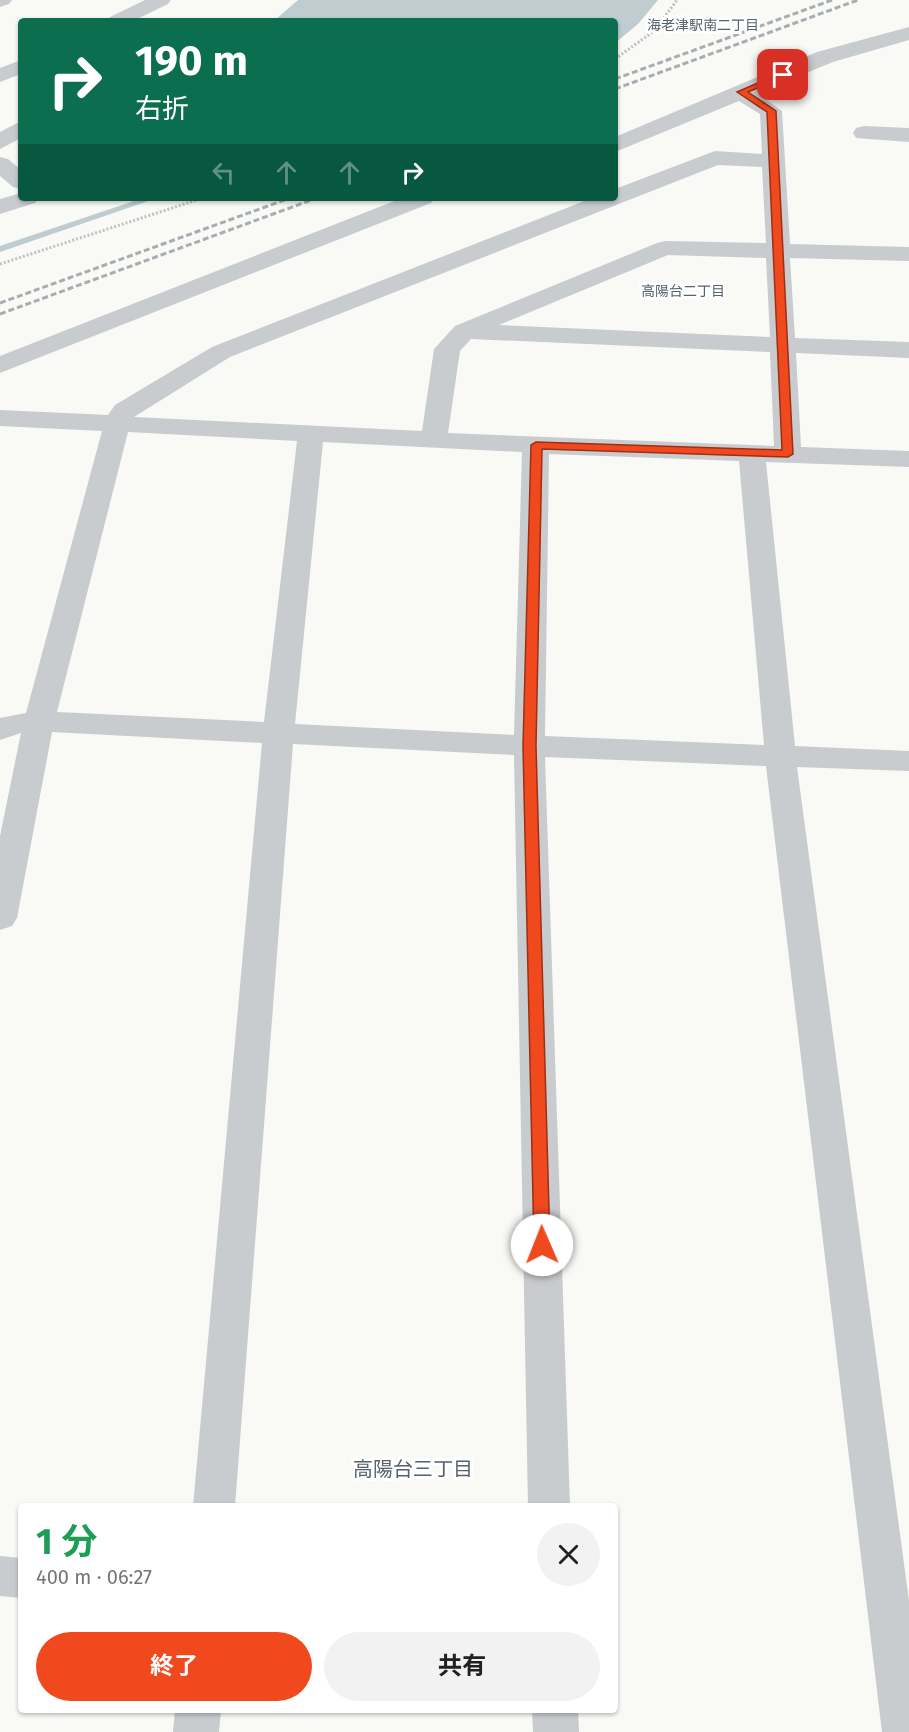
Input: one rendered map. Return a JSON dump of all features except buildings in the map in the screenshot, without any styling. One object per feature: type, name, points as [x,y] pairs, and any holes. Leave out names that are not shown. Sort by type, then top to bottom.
[{"type":"street","points":[[123,18],[161,0]]},
{"type":"street","points":[[618,145],[825,57],[909,33]]},
{"type":"street","points":[[0,76],[18,67]]},
{"type":"street","points":[[741,92],[771,111],[788,454]]},
{"type":"street","points":[[0,142],[18,130]]},
{"type":"street","points":[[864,133],[909,135]]},
{"type":"street","points":[[618,196],[715,158],[773,161]]},
{"type":"street","points":[[0,164],[18,179]]},
{"type":"street","points":[[0,207],[18,201]]},
{"type":"street","points":[[0,365],[415,201]]},
{"type":"street","points":[[0,918],[39,722],[117,424],[124,411],[221,352],[606,201]]},
{"type":"street","points":[[434,440],[447,349],[464,331],[665,248],[909,254]]},
{"type":"street","points":[[464,331],[909,350]]},
{"type":"street","points":[[0,418],[536,445],[909,459]]},
{"type":"street","points":[[214,1503],[278,734],[311,434]]},
{"type":"street","points":[[536,445],[529,746],[549,1503]]},
{"type":"street","points":[[752,453],[780,754],[874,1504],[905,1732]]},
{"type":"street","points":[[0,730],[15,724],[39,722],[529,746],[780,754],[909,761]]},
{"type":"street","points":[[0,1576],[18,1578]]},
{"type":"street","points":[[196,1732],[198,1713]]},
{"type":"street","points":[[555,1713],[556,1732]]},
{"type":"path","points":[[618,57],[654,31],[678,0]]},
{"type":"path","points":[[0,264],[194,201]]},
{"type":"shaded area","points":[[298,0],[658,0],[638,24],[618,41],[618,18],[277,18]]},
{"type":"waterway","points":[[0,249],[143,201]]},
{"type":"railway","points":[[618,78],[832,0]]},
{"type":"railway","points":[[618,88],[858,0]]},
{"type":"railway","points":[[0,303],[282,201]]},
{"type":"railway","points":[[0,314],[309,201]]},
{"type":"district","name":"海老津駅南二丁目","points":[[703,25]]},
{"type":"district","name":"高陽台二丁目","points":[[683,291]]},
{"type":"district","name":"高陽台三丁目","points":[[413,1469]]},
{"type":"route","points":[[542,1245],[529,746],[536,445],[788,454],[771,111],[741,92],[783,75]]}]
